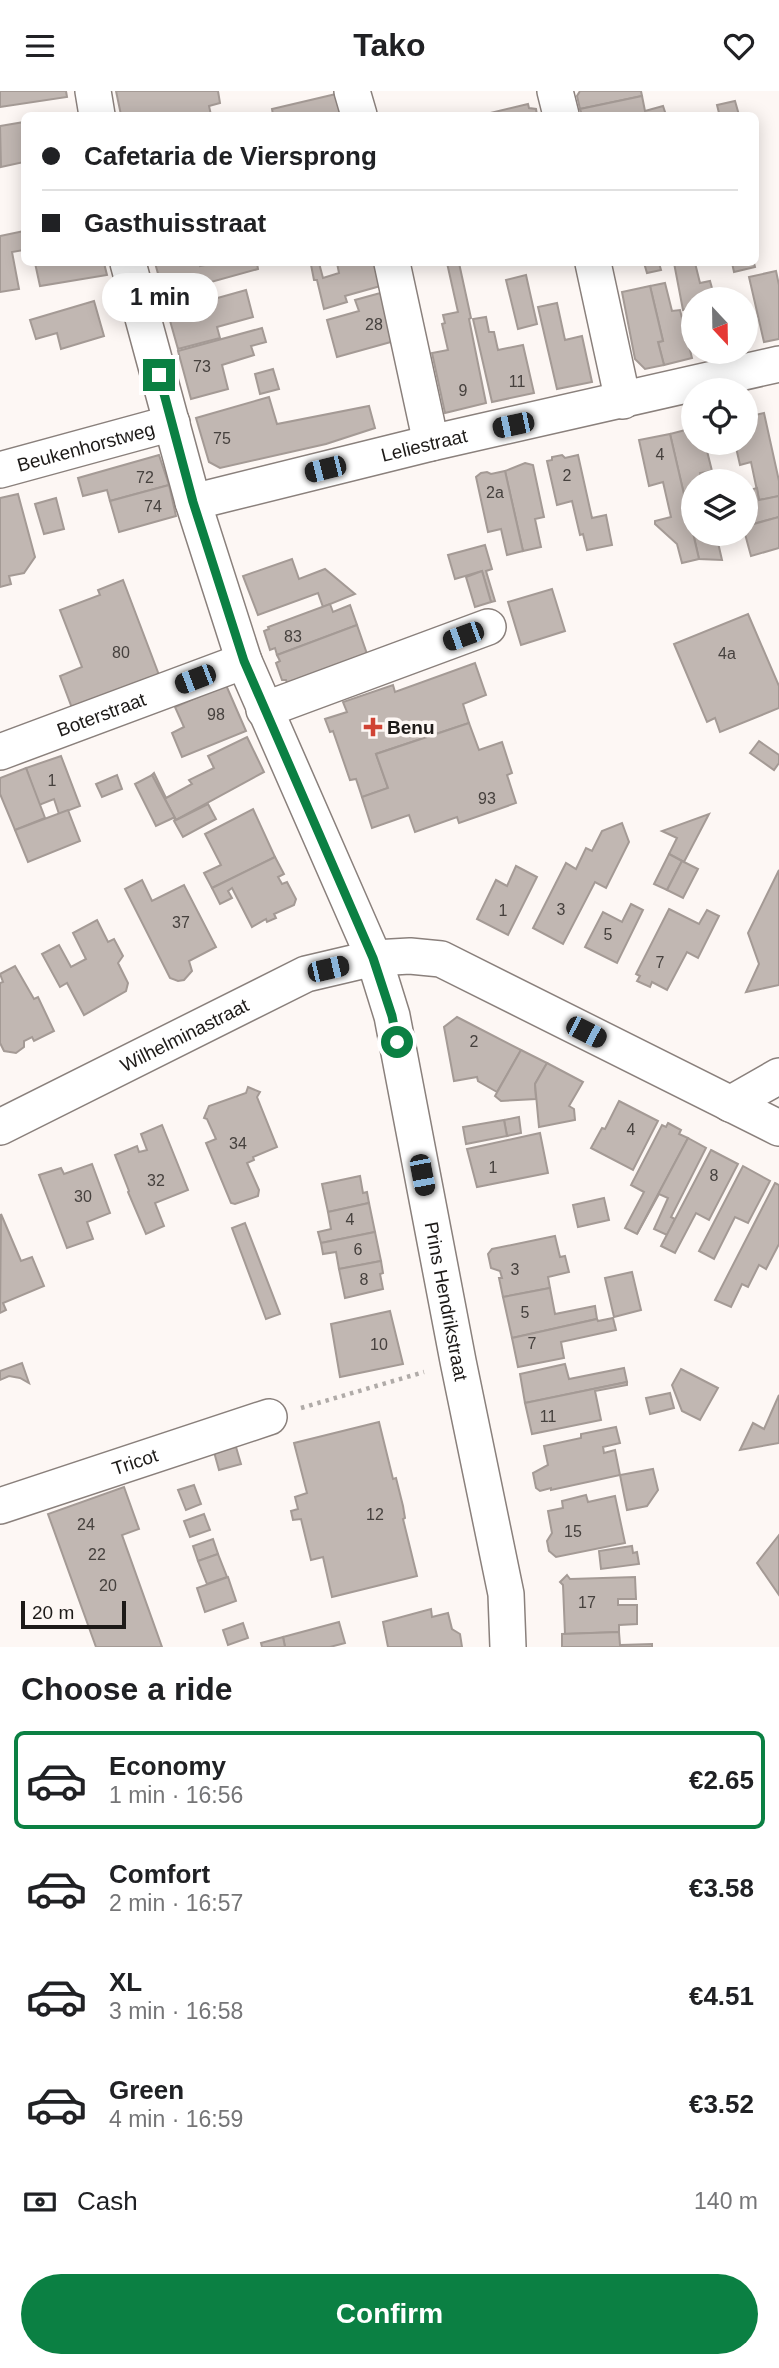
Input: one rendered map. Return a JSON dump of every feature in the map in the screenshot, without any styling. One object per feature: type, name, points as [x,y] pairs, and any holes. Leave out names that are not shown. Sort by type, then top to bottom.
[{"type":"street","points":[[93,91],[96,112]]},
{"type":"street","points":[[352,91],[358,112]]},
{"type":"street","points":[[555,91],[560,112]]},
{"type":"street","name":"Prins Hendrikstraat","points":[[129,266],[193,502],[244,661],[373,958],[392,1016],[506,1594],[508,1647]]},
{"type":"street","points":[[394,266],[431,443]]},
{"type":"street","points":[[594,266],[623,401]]},
{"type":"street","name":"Leliestraat","points":[[193,502],[431,443],[779,364]]},
{"type":"street","name":"Beukenhorstweg","points":[[0,470],[172,423]]},
{"type":"street","points":[[264,710],[488,627]]},
{"type":"street","name":"Boterstraat","points":[[0,752],[244,661]]},
{"type":"street","name":"Wilhelminastraat","points":[[0,1127],[306,974],[373,958],[410,956],[441,959],[779,1128]]},
{"type":"street","points":[[730,1104],[779,1076]]},
{"type":"street","name":"Tricot","points":[[0,1506],[269,1417]]},
{"type":"path","points":[[269,1417],[458,1361]]},
{"type":"building","points":[[0,91],[66,91],[67,97],[0,107]]},
{"type":"building","points":[[116,91],[218,91],[220,103],[209,106],[210,112],[120,112]]},
{"type":"building","points":[[580,91],[641,91],[642,96],[580,109],[577,96]]},
{"type":"building","points":[[336,94],[340,112],[272,112],[272,109]]},
{"type":"building","points":[[642,96],[645,111],[663,106],[665,112],[581,112],[580,109]]},
{"type":"building","points":[[735,101],[738,112],[719,112],[717,105]]},
{"type":"building","points":[[528,104],[529,108],[536,109],[536,112],[495,112]]},
{"type":"building","points":[[21,122],[21,163],[1,167],[0,126]]},
{"type":"building","points":[[21,232],[21,250],[12,252],[19,289],[0,292],[0,236]]},
{"type":"building","points":[[36,266],[105,266],[107,275],[40,286]]},
{"type":"building","points":[[156,266],[258,266],[258,269],[164,295]]},
{"type":"building","points":[[311,266],[320,266],[323,278],[339,273],[338,266],[379,266],[384,285],[345,296],[347,302],[324,309],[317,280],[314,280]]},
{"type":"building","points":[[448,266],[460,266],[486,403],[445,413],[432,353],[448,350],[442,324],[445,323],[443,315],[458,312]]},
{"type":"building","points":[[645,266],[660,266],[661,270],[647,273]]},
{"type":"building","points":[[675,266],[696,266],[700,283],[710,281],[712,287],[681,287],[681,300]]},
{"type":"building","points":[[733,266],[755,266],[755,267],[734,272]]},
{"type":"building","points":[[776,271],[779,285],[779,339],[764,342],[758,316],[758,287],[751,287],[749,277]]},
{"type":"building","points":[[526,275],[537,324],[518,329],[506,280]]},
{"type":"building","points":[[665,283],[672,311],[680,310],[681,361],[664,365],[658,342],[663,341],[650,286]]},
{"type":"building","points":[[650,286],[663,341],[658,342],[664,365],[645,369],[635,359],[622,292]]},
{"type":"building","points":[[211,290],[214,299],[246,290],[253,317],[217,327],[220,338],[178,349],[165,303]]},
{"type":"building","points":[[384,292],[398,340],[337,357],[327,320],[359,311],[355,300]]},
{"type":"building","points":[[94,301],[104,336],[61,349],[57,333],[36,339],[30,320]]},
{"type":"building","points":[[557,303],[565,340],[582,336],[592,382],[557,389],[538,307]]},
{"type":"building","points":[[486,317],[489,332],[494,332],[498,350],[523,345],[534,393],[492,402],[473,319]]},
{"type":"building","points":[[262,328],[266,342],[251,346],[254,355],[222,365],[228,389],[191,399],[178,351]]},
{"type":"building","points":[[273,369],[279,389],[260,394],[255,374]]},
{"type":"building","points":[[269,397],[277,424],[369,406],[375,428],[326,444],[220,468],[209,462],[196,418]]},
{"type":"building","points":[[764,413],[779,481],[779,496],[759,500],[758,469],[752,469],[751,462],[740,465],[738,455],[758,455],[758,414]]},
{"type":"building","points":[[681,431],[681,455],[708,455],[712,469],[681,469],[681,481],[670,434]]},
{"type":"building","points":[[670,434],[681,481],[681,546],[696,546],[699,559],[682,563],[677,544],[655,524],[655,521],[671,517],[663,482],[649,486],[639,440]]},
{"type":"building","points":[[159,455],[169,485],[110,501],[107,490],[83,496],[78,478]]},
{"type":"building","points":[[562,455],[565,458],[578,455],[592,518],[606,515],[612,545],[587,550],[583,534],[580,535],[572,501],[557,505],[547,461]]},
{"type":"building","points":[[525,463],[533,465],[544,517],[535,519],[541,547],[523,551],[505,471]]},
{"type":"building","points":[[505,471],[523,551],[507,555],[501,529],[488,532],[476,477],[481,473]]},
{"type":"building","points":[[169,485],[176,516],[119,532],[110,501]]},
{"type":"building","points":[[18,494],[35,557],[24,573],[9,576],[11,584],[0,587],[0,498]]},
{"type":"building","points":[[758,494],[759,500],[779,496],[779,517],[758,523]]},
{"type":"building","points":[[56,498],[64,529],[44,534],[35,504]]},
{"type":"building","points":[[779,517],[779,548],[751,556],[748,546],[758,546],[758,523]]},
{"type":"building","points":[[485,545],[492,569],[486,571],[495,601],[491,602],[482,571],[455,579],[448,555]]},
{"type":"building","points":[[696,546],[719,546],[722,560],[699,559]]},
{"type":"building","points":[[292,559],[299,579],[325,569],[355,594],[323,607],[318,593],[258,615],[243,576]]},
{"type":"building","points":[[482,571],[491,602],[475,607],[466,577]]},
{"type":"building","points":[[123,580],[162,683],[75,716],[60,676],[82,667],[60,610],[100,595],[98,590]]},
{"type":"building","points":[[552,589],[565,631],[521,645],[508,602]]},
{"type":"building","points":[[330,604],[333,612],[350,605],[357,625],[277,655],[275,648],[270,650],[264,631],[269,629],[268,627]]},
{"type":"building","points":[[748,614],[779,686],[779,708],[720,732],[715,718],[707,722],[674,644]]},
{"type":"building","points":[[357,625],[367,654],[287,683],[282,680],[276,663],[280,661],[277,655]]},
{"type":"building","points":[[475,663],[486,695],[463,704],[469,723],[376,754],[388,788],[362,797],[356,779],[350,780],[333,731],[330,732],[325,719],[347,712],[343,702],[393,685],[395,692]]},
{"type":"building","points":[[226,685],[246,731],[182,757],[172,733],[184,727],[175,707]]},
{"type":"building","points":[[469,723],[479,750],[502,742],[512,773],[507,775],[516,803],[459,823],[457,817],[415,832],[409,815],[372,828],[362,797],[388,788],[376,754]]},
{"type":"building","points":[[247,737],[264,772],[176,820],[152,775],[154,773],[166,798],[192,784],[189,780],[214,768],[208,756]]},
{"type":"building","points":[[759,741],[779,755],[779,763],[774,770],[750,753]]},
{"type":"building","points":[[61,756],[80,806],[59,814],[54,799],[39,805],[26,768]]},
{"type":"building","points":[[26,768],[45,818],[15,830],[0,794],[0,778]]},
{"type":"building","points":[[117,775],[122,789],[102,797],[96,784]]},
{"type":"building","points":[[152,775],[176,820],[173,818],[156,826],[135,784]]},
{"type":"building","points":[[208,804],[216,819],[183,837],[174,821]]},
{"type":"building","points":[[253,809],[275,857],[212,888],[204,873],[221,865],[205,834]]},
{"type":"building","points":[[68,810],[80,841],[28,862],[15,830]]},
{"type":"building","points":[[709,814],[684,862],[669,854],[677,838],[662,831]]},
{"type":"building","points":[[622,823],[629,842],[606,888],[595,882],[563,944],[533,928],[566,863],[576,869],[586,848],[592,851],[602,831]]},
{"type":"building","points":[[669,854],[682,861],[667,890],[654,884]]},
{"type":"building","points":[[275,857],[284,874],[278,877],[282,884],[287,882],[296,899],[294,905],[274,914],[276,918],[267,922],[266,919],[252,927],[232,888],[228,891],[232,898],[220,904],[212,888]]},
{"type":"building","points":[[682,861],[698,869],[683,898],[667,890]]},
{"type":"building","points":[[516,866],[537,877],[508,935],[477,919],[496,880],[507,886]]},
{"type":"building","points":[[779,870],[779,985],[746,992],[759,964],[748,933]]},
{"type":"building","points":[[142,880],[152,901],[184,885],[216,947],[189,961],[192,971],[184,980],[170,978],[125,889]]},
{"type":"building","points":[[631,904],[643,910],[617,963],[585,947],[603,912],[622,922]]},
{"type":"building","points":[[669,909],[699,924],[707,910],[719,916],[698,958],[687,952],[667,990],[652,982],[650,987],[637,981],[640,976],[636,974]]},
{"type":"building","points":[[97,920],[108,942],[114,939],[123,956],[118,963],[128,983],[126,991],[84,1015],[67,983],[60,987],[42,954],[59,945],[71,967],[86,959],[73,933]]},
{"type":"building","points":[[15,966],[34,999],[38,997],[54,1031],[34,1041],[32,1037],[24,1041],[24,1047],[16,1053],[4,1051],[0,1043],[0,983],[3,982],[0,974]]},
{"type":"building","points":[[457,1017],[521,1050],[497,1092],[478,1081],[477,1077],[454,1081],[444,1027]]},
{"type":"building","points":[[521,1050],[547,1063],[535,1084],[536,1099],[501,1101],[495,1096]]},
{"type":"building","points":[[547,1063],[583,1082],[569,1106],[574,1109],[575,1120],[539,1127],[535,1084]]},
{"type":"building","points":[[248,1087],[260,1092],[257,1097],[277,1147],[253,1157],[254,1160],[247,1163],[259,1190],[258,1196],[235,1204],[231,1203],[206,1143],[216,1139],[207,1119],[204,1118],[209,1106],[246,1093]]},
{"type":"building","points":[[619,1101],[658,1121],[633,1170],[591,1148],[602,1128],[605,1129]]},
{"type":"building","points":[[519,1117],[521,1133],[507,1136],[504,1120]]},
{"type":"building","points":[[504,1120],[507,1136],[466,1144],[463,1127]]},
{"type":"building","points":[[668,1123],[681,1130],[679,1134],[688,1138],[637,1234],[625,1228],[644,1192],[631,1185],[662,1125],[666,1127]]},
{"type":"building","points":[[162,1125],[188,1190],[155,1203],[164,1226],[146,1234],[115,1155],[137,1146],[139,1152],[147,1150],[141,1134]]},
{"type":"building","points":[[540,1133],[548,1173],[477,1187],[467,1149]]},
{"type":"building","points":[[688,1138],[706,1148],[671,1217],[675,1219],[667,1235],[654,1229],[668,1198],[659,1194],[637,1234]]},
{"type":"building","points":[[711,1150],[738,1164],[709,1220],[696,1213],[675,1253],[661,1246]]},
{"type":"building","points":[[92,1164],[110,1213],[87,1222],[93,1239],[67,1248],[39,1175],[61,1168],[64,1174]]},
{"type":"building","points":[[743,1166],[770,1181],[748,1223],[735,1217],[714,1259],[699,1251]]},
{"type":"building","points":[[360,1176],[363,1193],[367,1192],[369,1203],[328,1212],[322,1184]]},
{"type":"building","points":[[775,1183],[779,1185],[779,1244],[766,1269],[759,1265],[748,1287],[742,1284],[731,1307],[715,1300]]},
{"type":"building","points":[[604,1198],[609,1220],[578,1227],[573,1205]]},
{"type":"building","points":[[369,1203],[375,1232],[321,1243],[318,1232],[331,1229],[328,1212]]},
{"type":"building","points":[[1,1214],[21,1261],[32,1257],[44,1286],[3,1303],[6,1310],[0,1313]]},
{"type":"building","points":[[245,1223],[280,1314],[266,1319],[232,1228]]},
{"type":"building","points":[[375,1232],[381,1261],[339,1269],[336,1252],[323,1254],[321,1243]]},
{"type":"building","points":[[555,1236],[560,1257],[565,1256],[569,1272],[548,1277],[550,1288],[503,1297],[500,1271],[491,1268],[488,1254],[492,1249]]},
{"type":"building","points":[[381,1261],[383,1289],[345,1298],[339,1269]]},
{"type":"building","points":[[632,1272],[641,1310],[614,1317],[605,1278]]},
{"type":"building","points":[[550,1288],[555,1314],[595,1306],[597,1319],[512,1338],[503,1297]]},
{"type":"building","points":[[390,1311],[403,1364],[340,1377],[331,1324]]},
{"type":"building","points":[[613,1318],[616,1330],[561,1342],[564,1358],[518,1367],[512,1338],[597,1319]]},
{"type":"building","points":[[22,1363],[29,1383],[9,1376],[0,1380],[0,1371]]},
{"type":"building","points":[[565,1364],[569,1379],[624,1368],[627,1382],[525,1403],[520,1374]]},
{"type":"building","points":[[681,1369],[718,1388],[700,1420],[682,1411],[672,1385]]},
{"type":"building","points":[[627,1382],[627,1385],[595,1391],[601,1420],[532,1434],[525,1403]]},
{"type":"building","points":[[670,1393],[674,1408],[650,1414],[646,1398]]},
{"type":"building","points":[[779,1395],[779,1443],[740,1450],[753,1423],[764,1429]]},
{"type":"building","points":[[379,1422],[393,1479],[396,1478],[403,1506],[403,1519],[417,1576],[332,1597],[323,1557],[311,1560],[301,1519],[293,1520],[291,1511],[298,1509],[295,1497],[307,1493],[294,1443]]},
{"type":"building","points":[[616,1427],[620,1443],[603,1447],[604,1453],[615,1450],[620,1475],[551,1490],[540,1491],[536,1488],[533,1473],[548,1465],[544,1446],[581,1438],[581,1434]]},
{"type":"building","points":[[236,1447],[241,1464],[219,1470],[214,1452]]},
{"type":"building","points":[[653,1469],[658,1490],[647,1506],[627,1510],[620,1475]]},
{"type":"building","points":[[194,1485],[201,1504],[186,1510],[178,1490]]},
{"type":"building","points":[[124,1487],[139,1529],[122,1535],[162,1647],[96,1647],[48,1514]]},
{"type":"building","points":[[586,1495],[588,1502],[615,1496],[625,1543],[556,1557],[549,1551],[547,1541],[552,1533],[548,1511],[563,1508],[562,1501]]},
{"type":"building","points":[[204,1514],[210,1530],[190,1537],[184,1521]]},
{"type":"building","points":[[779,1535],[779,1595],[757,1563]]},
{"type":"building","points":[[213,1539],[218,1554],[198,1561],[193,1546]]},
{"type":"building","points":[[632,1546],[633,1553],[637,1552],[639,1564],[601,1569],[599,1551]]},
{"type":"building","points":[[218,1554],[227,1577],[207,1584],[198,1561]]},
{"type":"building","points":[[567,1575],[570,1579],[635,1577],[636,1599],[618,1599],[618,1605],[637,1605],[637,1624],[619,1625],[619,1632],[565,1634],[563,1585],[560,1582]]},
{"type":"building","points":[[228,1577],[236,1601],[205,1612],[197,1588]]},
{"type":"building","points":[[431,1609],[432,1617],[448,1613],[452,1629],[460,1634],[462,1647],[388,1647],[383,1622]]},
{"type":"building","points":[[339,1622],[345,1643],[330,1647],[285,1647],[283,1637]]},
{"type":"building","points":[[243,1623],[248,1638],[228,1645],[223,1630]]},
{"type":"building","points":[[619,1632],[620,1645],[652,1644],[652,1647],[562,1647],[562,1634]]},
{"type":"building","points":[[283,1637],[285,1647],[262,1647],[261,1643]]},
{"type":"place","name":"Benu","points":[[373,727]]},
{"type":"route","points":[[159,375],[193,502],[244,661],[373,958],[392,1016],[397,1042]]}]
